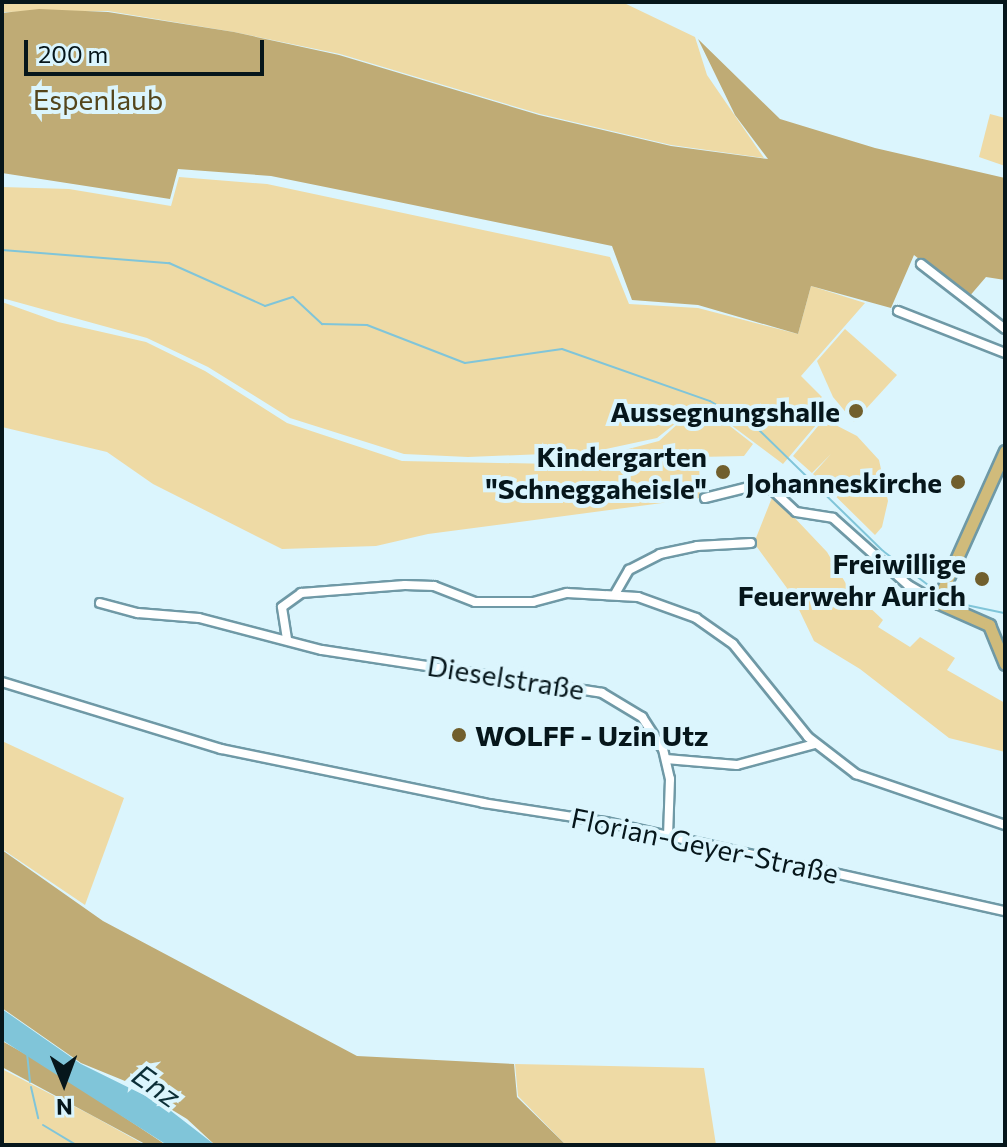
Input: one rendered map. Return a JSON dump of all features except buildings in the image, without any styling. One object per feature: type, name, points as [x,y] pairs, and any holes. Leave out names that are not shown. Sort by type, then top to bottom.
[{"type":"main road","points":[[1005,451],[996,479],[940,597],[989,625],[1005,664]]},
{"type":"street","points":[[921,264],[1005,329]]},
{"type":"street","points":[[898,311],[1005,353]]},
{"type":"street","points":[[705,498],[765,483],[796,512],[833,518],[908,585],[940,597]]},
{"type":"street","points":[[615,594],[629,570],[660,554],[697,546],[751,543]]},
{"type":"street","points":[[287,639],[282,607],[301,593],[434,586],[466,600],[515,603],[567,593],[615,594],[686,614],[733,644],[815,744],[867,780],[1005,825]]},
{"type":"street","name":"Dieselstraße","points":[[100,603],[138,613],[199,618],[322,650],[602,693],[654,730],[666,759],[668,836]]},
{"type":"street","name":"Florian-Geyer-Straße","points":[[2,682],[184,740],[404,787],[668,836],[1005,911]]},
{"type":"street","points":[[666,759],[737,765],[815,744]]},
{"type":"shaded area","points":[[2,2],[622,2],[695,37],[707,75],[764,158],[671,145],[540,114],[340,54],[234,32],[108,11],[2,12]]},
{"type":"shaded area","points":[[990,114],[1005,118],[1005,166],[979,157]]},
{"type":"shaded area","points":[[179,177],[267,184],[610,257],[629,304],[698,308],[798,334],[811,286],[865,303],[801,376],[822,397],[812,409],[822,418],[783,464],[727,422],[701,413],[681,419],[657,438],[592,452],[468,457],[404,454],[290,418],[208,367],[147,338],[2,298],[2,187],[69,189],[171,206]]},
{"type":"shaded area","points":[[2,302],[58,322],[146,342],[205,371],[287,423],[402,461],[554,464],[594,458],[659,441],[682,420],[701,415],[726,423],[753,444],[744,456],[699,457],[700,498],[428,534],[376,546],[282,549],[153,484],[107,452],[2,427]]},
{"type":"shaded area","points":[[845,329],[897,375],[854,422],[833,397],[817,361]]},
{"type":"shaded area","points":[[824,419],[857,436],[879,460],[888,501],[882,527],[875,535],[813,474],[831,454],[812,473],[793,456]]},
{"type":"shaded area","points":[[773,495],[827,552],[848,587],[883,620],[878,627],[910,647],[920,637],[955,658],[947,670],[1005,703],[1005,752],[949,738],[860,669],[814,641],[792,595],[754,543]]},
{"type":"shaded area","points":[[2,741],[124,798],[85,905],[2,849]]},
{"type":"shaded area","points":[[515,1064],[704,1068],[716,1145],[566,1145],[518,1096]]},
{"type":"shaded area","points":[[2,1069],[91,1115],[145,1145],[2,1145]]},
{"type":"green space","name":"Espenlaub","points":[[39,9],[108,12],[234,32],[339,55],[539,115],[671,146],[768,159],[735,115],[698,39],[780,119],[875,148],[1005,178],[1005,280],[986,277],[968,298],[914,255],[891,308],[811,286],[798,334],[698,305],[632,300],[612,246],[271,176],[178,169],[170,199],[2,173],[2,13]]},
{"type":"green space","points":[[2,850],[103,921],[357,1056],[514,1064],[517,1097],[566,1145],[215,1145],[187,1119],[125,1081],[81,1063],[2,1008]]},
{"type":"green space","points":[[2,1041],[52,1069],[166,1145],[147,1145],[2,1067]]},
{"type":"water","points":[[2,1009],[81,1064],[162,1104],[215,1145],[167,1145],[2,1040]]},
{"type":"waterway","points":[[2,250],[169,263],[265,306],[293,297],[322,324],[367,325],[465,363],[562,349],[710,401],[758,429],[883,551],[936,591]]},
{"type":"waterway","points":[[946,595],[966,605],[1005,613]]},
{"type":"waterway","points":[[27,1053],[30,1082]]},
{"type":"waterway","points":[[31,1087],[38,1118]]},
{"type":"waterway","points":[[43,1125],[76,1145]]},
{"type":"place","name":"Aussegnungshalle","points":[[856,411]]},
{"type":"place","name":"Kindergarten \"Schneggaheisle\"","points":[[723,472]]},
{"type":"place","name":"Johanneskirche","points":[[958,482]]},
{"type":"place","name":"Freiwillige Feuerwehr Aurich","points":[[982,579]]},
{"type":"place","name":"WOLFF - Uzin Utz","points":[[459,735]]},
{"type":"water label","name":"Enz","points":[[157,1085]]}]
